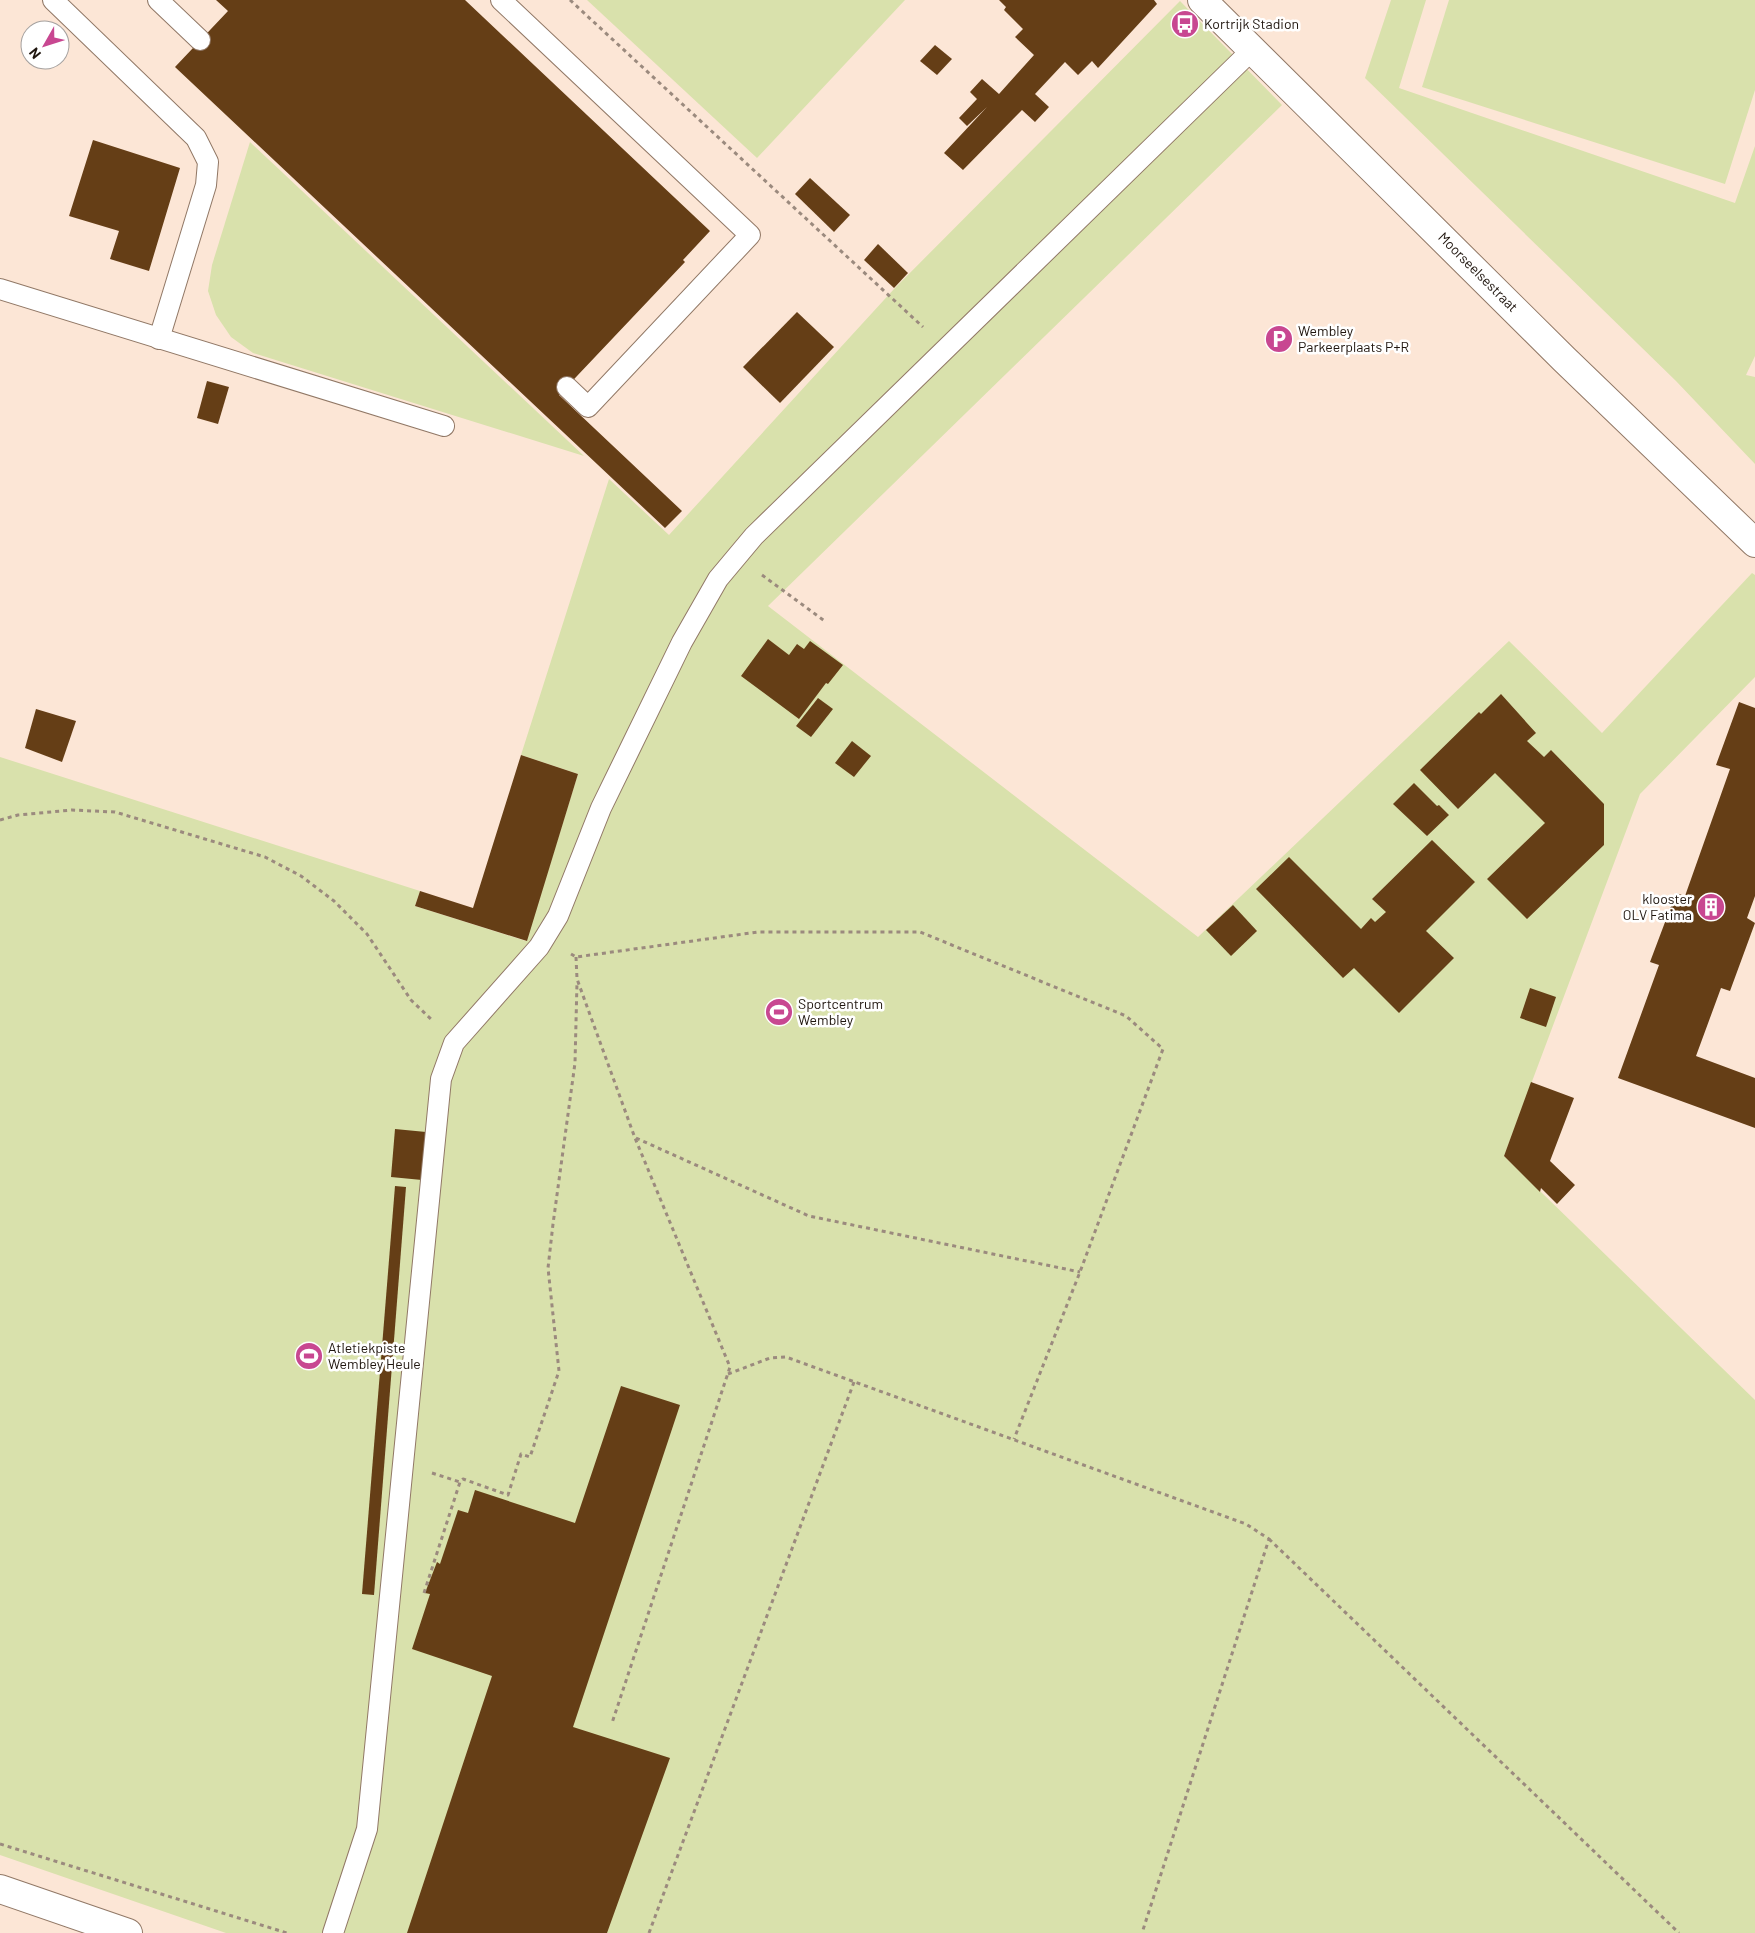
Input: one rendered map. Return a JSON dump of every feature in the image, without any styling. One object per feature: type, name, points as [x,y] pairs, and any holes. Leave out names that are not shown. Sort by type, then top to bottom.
[{"type":"street","name":"Moorseelsestraat","points":[[1202,0],[1564,358],[1755,543]]},
{"type":"street","points":[[0,1889],[128,1933]]},
{"type":"lane","points":[[53,0],[196,138],[208,162],[206,185],[160,338]]},
{"type":"lane","points":[[158,0],[200,40]]},
{"type":"lane","points":[[501,0],[750,235],[588,407],[567,387]]},
{"type":"lane","points":[[333,1933],[367,1829],[441,1079],[454,1043],[539,947],[558,916],[601,808],[682,642],[718,579],[754,536],[1253,50]]},
{"type":"lane","points":[[0,289],[444,426]]},
{"type":"path","points":[[570,0],[946,348]]},
{"type":"path","points":[[736,557],[826,622]]},
{"type":"path","points":[[0,820],[18,815],[72,810],[115,812],[264,857],[301,876],[341,908],[367,934],[411,1000],[454,1043]]},
{"type":"path","points":[[421,1600],[460,1482],[463,1480],[508,1494],[521,1454],[530,1457],[558,1371],[548,1268],[575,1063],[576,957],[758,932],[920,932],[1126,1016],[1163,1049],[1080,1272],[1014,1440]]},
{"type":"path","points":[[577,979],[635,1138],[730,1367],[612,1723]]},
{"type":"path","points":[[635,1138],[809,1216],[1080,1272]]},
{"type":"path","points":[[728,1374],[770,1358],[786,1357],[1246,1524],[1269,1539],[1679,1933]]},
{"type":"path","points":[[649,1933],[854,1382]]},
{"type":"path","points":[[1142,1933],[1269,1539]]},
{"type":"path","points":[[0,1844],[287,1933]]},
{"type":"green space","points":[[587,0],[905,0],[757,158]]},
{"type":"green space","points":[[1391,0],[1426,0],[1399,88],[1735,203],[1755,146],[1755,356],[1746,375],[1755,377],[1755,464],[1676,381],[1365,78]]},
{"type":"green space","points":[[1449,0],[1755,0],[1755,90],[1725,184],[1422,87]]},
{"type":"green space","name":"Sportcentrum Wembley","points":[[1180,1],[1282,105],[768,606],[1198,937],[1509,641],[1602,733],[1752,573],[1755,575],[1755,677],[1640,794],[1504,1156],[1755,1400],[1755,1933],[226,1933],[0,1855],[0,757],[420,891],[415,906],[526,941],[578,774],[521,755],[609,479],[669,535],[894,289]]},
{"type":"green space","points":[[250,142],[584,456],[253,353],[231,337],[216,315],[208,291],[212,265]]},
{"type":"building","points":[[216,0],[465,0],[710,231],[683,260],[685,262],[559,395],[682,511],[665,528],[175,67],[228,11]]},
{"type":"building","points":[[999,0],[1154,0],[1157,4],[1098,68],[1092,61],[1078,75],[1065,62],[1035,94],[1049,107],[1035,122],[1022,110],[963,170],[944,153],[987,107],[967,126],[959,118],[977,99],[970,92],[982,79],[999,94],[1034,55],[1015,37],[1023,29],[1004,10],[1006,7]]},
{"type":"building","points":[[935,45],[952,59],[937,75],[920,61]]},
{"type":"building","points":[[93,140],[180,168],[149,271],[110,259],[119,231],[69,216]]},
{"type":"building","points":[[810,178],[850,215],[834,232],[795,194]]},
{"type":"building","points":[[878,244],[908,273],[894,288],[864,260]]},
{"type":"building","points":[[797,312],[834,347],[780,403],[743,367]]},
{"type":"building","points":[[207,381],[229,387],[218,424],[197,418]]},
{"type":"building","points":[[768,639],[789,655],[797,644],[804,649],[810,641],[843,665],[828,684],[826,683],[799,719],[741,676]]},
{"type":"building","points":[[1501,694],[1536,733],[1527,741],[1544,757],[1551,750],[1604,804],[1604,845],[1527,919],[1487,879],[1545,823],[1495,773],[1458,809],[1420,770],[1479,712],[1481,714]]},
{"type":"building","points":[[818,698],[833,709],[811,737],[796,726]]},
{"type":"building","name":"klooster OLV Fatima","points":[[1739,702],[1755,708],[1755,896],[1747,918],[1755,923],[1730,991],[1721,988],[1696,1056],[1755,1078],[1755,1128],[1618,1078],[1659,965],[1650,962],[1676,893],[1685,896],[1730,769],[1716,765]]},
{"type":"building","points":[[36,709],[76,721],[62,762],[25,748]]},
{"type":"building","points":[[852,741],[871,756],[854,777],[835,763]]},
{"type":"building","points":[[521,755],[578,774],[527,941],[415,906],[420,891],[473,908]]},
{"type":"building","points":[[1414,783],[1449,815],[1427,836],[1393,804]]},
{"type":"building","points":[[1432,840],[1475,882],[1426,931],[1454,958],[1399,1013],[1354,968],[1343,978],[1256,889],[1289,857],[1361,929],[1371,918],[1375,922],[1386,912],[1372,899]]},
{"type":"building","points":[[1233,905],[1257,931],[1231,956],[1206,930]]},
{"type":"building","points":[[1530,988],[1556,997],[1546,1027],[1520,1018]]},
{"type":"building","points":[[1531,1082],[1574,1098],[1550,1161],[1575,1185],[1557,1204],[1541,1188],[1540,1192],[1504,1156]]},
{"type":"building","points":[[395,1129],[426,1132],[422,1180],[391,1177]]},
{"type":"building","points":[[395,1186],[406,1187],[374,1595],[362,1594]]},
{"type":"building","points":[[621,1386],[680,1405],[573,1727],[670,1758],[607,1933],[407,1933],[492,1676],[412,1649],[430,1594],[425,1593],[437,1562],[440,1564],[458,1510],[468,1513],[475,1490],[575,1523]]},
{"type":"place","name":"Kortrijk Stadion","points":[[1185,24]]},
{"type":"place","name":"Wembley Parkeerplaats P+R","points":[[1279,339]]},
{"type":"place","name":"klooster OLV Fatima","points":[[1711,907]]},
{"type":"place","name":"Sportcentrum Wembley","points":[[779,1012]]},
{"type":"place","name":"Atletiekpiste Wembley Heule","points":[[309,1356]]}]
